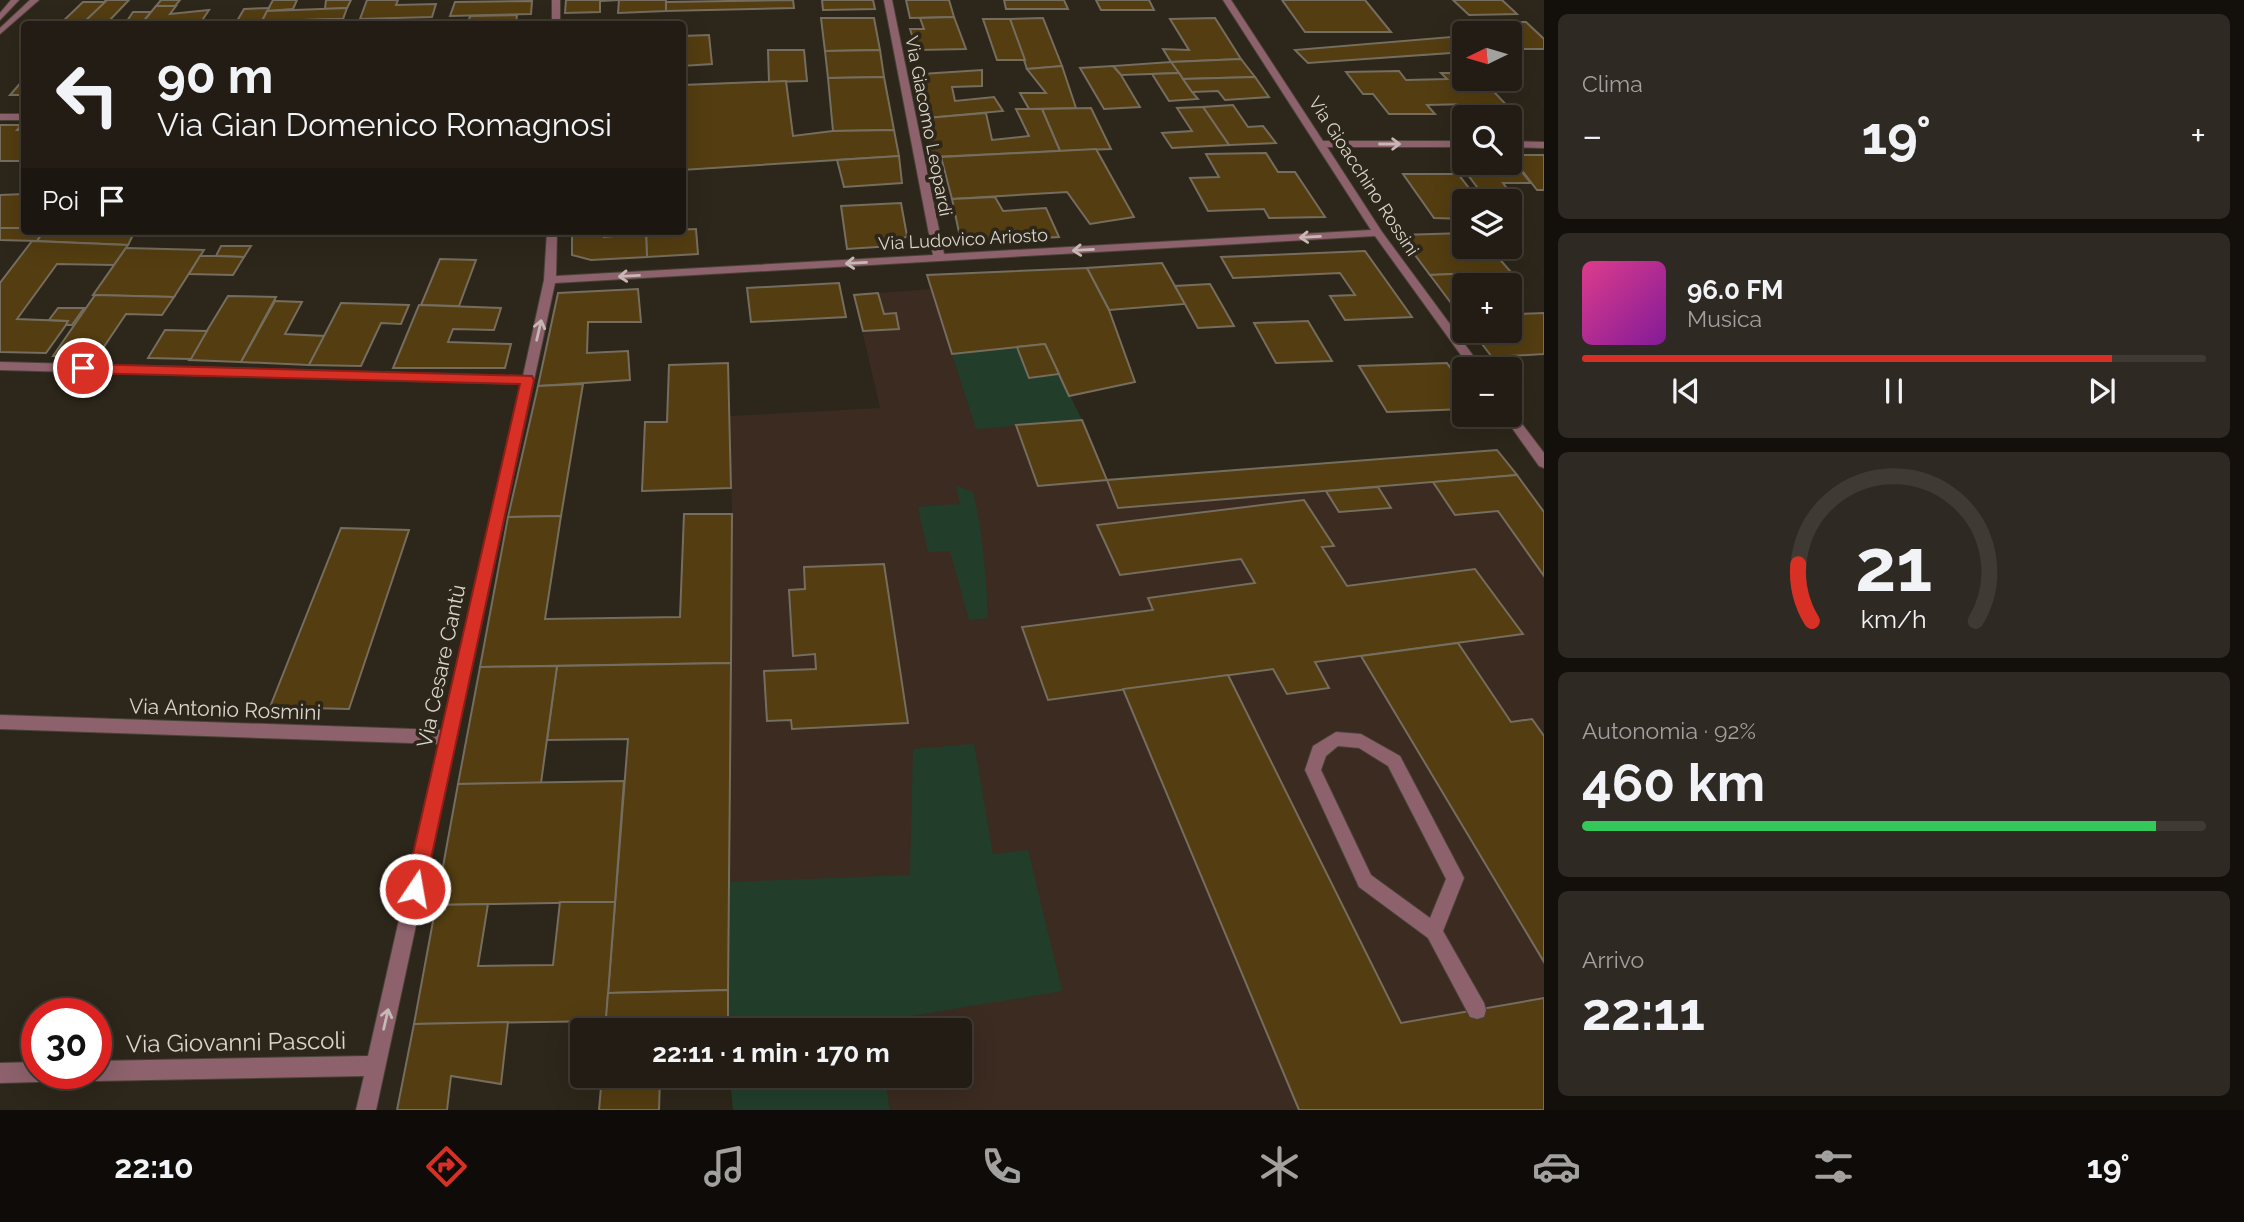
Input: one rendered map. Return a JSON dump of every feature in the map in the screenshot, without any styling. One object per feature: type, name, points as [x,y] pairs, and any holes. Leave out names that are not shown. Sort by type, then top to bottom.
[{"type":"street","points":[[0,18],[15,0]]},
{"type":"street","points":[[0,32],[35,0]]},
{"type":"street","points":[[556,0],[556,21]]},
{"type":"street","name":"Via Giacomo Leopardi","points":[[888,0],[939,258]]},
{"type":"street","name":"Via Gioacchino Rossini","points":[[1227,0],[1378,233],[1467,357]]},
{"type":"street","points":[[0,117],[21,117]]},
{"type":"street","points":[[1322,144],[1452,144]]},
{"type":"street","points":[[1522,145],[1544,145]]},
{"type":"street","name":"Via Ludovico Ariosto","points":[[550,280],[1378,233]]},
{"type":"street","name":"Via Cesare Cantù","points":[[366,1110],[550,280],[552,235]]},
{"type":"street","points":[[0,366],[527,380]]},
{"type":"street","points":[[1518,427],[1544,463]]},
{"type":"street","name":"Via Antonio Rosmini","points":[[0,722],[449,737]]},
{"type":"street","points":[[1434,932],[1455,878],[1394,761],[1361,741],[1336,739],[1319,751],[1313,770],[1365,881],[1434,932],[1476,1010]]},
{"type":"street","name":"Via Giovanni Pascoli","points":[[112,1071],[376,1066]]},
{"type":"street","points":[[0,1073],[21,1072]]},
{"type":"shaded area","points":[[930,289],[952,354],[1045,344],[1082,420],[1119,508],[1517,475],[1544,512],[1544,1110],[733,1110],[731,1088],[972,1088],[972,1018],[728,1018],[732,514],[729,416],[880,408],[854,295]]},
{"type":"green space","points":[[1017,347],[1030,378],[1059,374],[1082,420],[976,429],[952,354]]},
{"type":"green space","points":[[956,486],[973,492],[984,555],[988,618],[969,620],[950,551],[928,552],[918,507],[960,504]]},
{"type":"green space","points":[[974,744],[993,854],[1028,850],[1062,991],[899,1018],[728,1018],[729,882],[910,875],[913,749]]},
{"type":"green space","points":[[731,1088],[886,1088],[890,1110],[733,1110]]},
{"type":"building","points":[[106,0],[129,0],[109,21],[85,21]]},
{"type":"building","points":[[161,0],[180,0],[175,6],[156,6]]},
{"type":"building","points":[[273,0],[297,0],[293,9],[267,11]]},
{"type":"building","points":[[326,0],[351,0],[347,8],[325,9]]},
{"type":"building","points":[[367,0],[398,0],[396,5],[436,4],[432,17],[360,19]]},
{"type":"building","points":[[566,0],[619,0],[600,1],[600,12],[565,13]]},
{"type":"building","points":[[619,0],[666,0],[666,11],[618,13]]},
{"type":"building","points":[[793,0],[794,8],[666,11],[666,2]]},
{"type":"building","points":[[822,0],[873,0],[875,9],[823,10]]},
{"type":"building","points":[[906,0],[949,0],[954,17],[910,18]]},
{"type":"building","points":[[1004,0],[1064,0],[1068,9],[1006,9]]},
{"type":"building","points":[[1096,0],[1149,0],[1154,10],[1101,10]]},
{"type":"building","points":[[1282,0],[1365,0],[1391,32],[1305,32]]},
{"type":"building","points":[[1453,0],[1502,0],[1517,14],[1469,15]]},
{"type":"building","points":[[532,1],[531,14],[450,16],[455,2]]},
{"type":"building","points":[[83,2],[105,2],[85,21],[63,21]]},
{"type":"building","points":[[156,6],[176,6],[170,14],[209,10],[202,21],[144,21]]},
{"type":"building","points":[[269,8],[262,21],[237,21],[244,9]]},
{"type":"building","points":[[347,8],[343,19],[262,21],[267,11]]},
{"type":"building","points":[[133,12],[151,12],[144,21],[127,21]]},
{"type":"building","points":[[517,15],[516,21],[469,21],[470,16]]},
{"type":"building","points":[[954,17],[966,49],[917,50],[910,29],[924,29],[920,18]]},
{"type":"building","points":[[821,18],[874,18],[880,50],[825,51]]},
{"type":"building","points":[[1043,18],[1062,66],[1027,69],[1010,19]]},
{"type":"building","points":[[1215,18],[1241,59],[1171,62],[1163,49],[1189,50],[1170,19]]},
{"type":"building","points":[[343,19],[342,21],[262,21]]},
{"type":"building","points":[[983,19],[1010,19],[1025,60],[997,60]]},
{"type":"building","points":[[1522,22],[1526,22],[1544,39],[1544,49],[1522,49]]},
{"type":"building","points":[[709,35],[712,64],[686,66],[686,36]]},
{"type":"building","points":[[1452,37],[1452,53],[1308,63],[1295,50]]},
{"type":"building","points":[[768,50],[804,50],[807,81],[769,82]]},
{"type":"building","points":[[880,50],[884,77],[828,78],[825,51]]},
{"type":"building","points":[[1241,59],[1255,77],[1183,79],[1171,62]]},
{"type":"building","points":[[1171,62],[1179,73],[1121,75],[1113,66]]},
{"type":"building","points":[[1062,66],[1076,108],[1029,109],[1020,93],[1046,93],[1027,69]]},
{"type":"building","points":[[1113,66],[1140,107],[1104,109],[1080,68]]},
{"type":"building","points":[[982,70],[982,86],[952,87],[955,101],[994,97],[1003,111],[927,118],[922,74]]},
{"type":"building","points":[[1399,71],[1406,80],[1447,79],[1441,73],[1452,73],[1452,91],[1493,91],[1506,105],[1427,105],[1435,114],[1389,114],[1373,94],[1363,94],[1346,72]]},
{"type":"building","points":[[1179,73],[1198,99],[1169,101],[1152,74]]},
{"type":"building","points":[[884,77],[894,130],[833,131],[828,78]]},
{"type":"building","points":[[1255,77],[1269,97],[1225,100],[1218,91],[1192,92],[1183,79]]},
{"type":"building","points":[[786,81],[793,136],[833,131],[894,130],[899,156],[686,170],[686,85]]},
{"type":"building","points":[[21,82],[21,95],[10,95]]},
{"type":"building","points":[[1233,105],[1248,127],[1263,126],[1276,143],[1229,145],[1203,107]]},
{"type":"building","points":[[1203,107],[1229,145],[1172,148],[1162,133],[1192,131],[1177,108]]},
{"type":"building","points":[[1091,108],[1111,149],[1060,151],[1042,109]]},
{"type":"building","points":[[1016,109],[1042,109],[1060,151],[932,157],[927,118],[986,113],[992,140],[1029,136]]},
{"type":"building","points":[[0,125],[21,125],[17,130],[21,130],[20,161],[0,161]]},
{"type":"building","points":[[1096,149],[1134,217],[1090,224],[1067,192],[952,199],[941,157]]},
{"type":"building","points":[[1266,153],[1278,172],[1295,172],[1325,217],[1269,218],[1264,209],[1208,211],[1190,178],[1219,177],[1206,154]]},
{"type":"building","points":[[1522,155],[1544,155],[1544,190],[1537,190],[1522,171]]},
{"type":"building","points":[[899,156],[902,183],[844,187],[837,160]]},
{"type":"building","points":[[1522,172],[1531,183],[1503,183],[1508,189],[1478,189],[1468,175],[1522,175]]},
{"type":"building","points":[[1403,174],[1459,175],[1470,189],[1452,189],[1452,219],[1434,218]]},
{"type":"building","points":[[21,194],[21,228],[0,228],[0,195]]},
{"type":"building","points":[[995,197],[1003,211],[1046,208],[1059,237],[961,242],[952,199]]},
{"type":"building","points":[[901,203],[907,236],[892,246],[847,249],[841,206]]},
{"type":"building","points":[[0,228],[21,228],[21,235],[41,235],[37,241],[0,240]]},
{"type":"building","points":[[686,229],[696,229],[698,254],[647,257],[646,235],[686,235]]},
{"type":"building","points":[[1452,233],[1452,259],[1500,259],[1511,272],[1430,275],[1400,235]]},
{"type":"building","points":[[41,235],[133,235],[128,245],[37,241]]},
{"type":"building","points":[[572,235],[646,235],[647,257],[591,260],[572,255]]},
{"type":"building","points":[[32,241],[128,245],[114,265],[57,264],[17,319],[68,321],[66,325],[46,353],[0,352],[0,283]]},
{"type":"building","points":[[221,246],[251,246],[244,257],[216,256]]},
{"type":"building","points":[[126,248],[204,250],[174,297],[93,295]]},
{"type":"building","points":[[1365,251],[1412,317],[1345,320],[1330,296],[1355,295],[1340,273],[1233,278],[1221,257]]},
{"type":"building","points":[[200,256],[244,257],[233,275],[189,274]]},
{"type":"building","points":[[440,259],[476,260],[459,306],[421,305]]},
{"type":"building","points":[[1162,263],[1185,304],[1109,310],[1087,268]]},
{"type":"building","points":[[1087,268],[1109,310],[1135,382],[1069,396],[1045,344],[952,354],[927,275]]},
{"type":"building","points":[[1452,274],[1452,304],[1430,275]]},
{"type":"building","points":[[839,283],[846,317],[751,322],[747,288]]},
{"type":"building","points":[[1210,284],[1234,326],[1198,328],[1175,286]]},
{"type":"building","points":[[638,289],[641,322],[588,322],[587,353],[628,351],[630,380],[538,386],[558,293]]},
{"type":"building","points":[[878,293],[884,314],[896,313],[899,329],[863,331],[854,295]]},
{"type":"building","points":[[95,295],[174,297],[162,315],[126,314],[97,357],[53,356]]},
{"type":"building","points":[[228,296],[276,297],[241,362],[189,360]]},
{"type":"building","points":[[275,301],[302,302],[285,334],[325,336],[309,365],[241,362]]},
{"type":"building","points":[[341,303],[409,305],[401,324],[381,323],[361,366],[309,365]]},
{"type":"building","points":[[419,305],[501,308],[494,330],[453,329],[448,342],[511,344],[505,368],[393,368]]},
{"type":"building","points":[[58,308],[84,308],[72,325],[66,325],[68,321],[49,320]]},
{"type":"building","points":[[1544,313],[1544,354],[1492,357],[1481,343],[1522,343],[1522,314]]},
{"type":"building","points":[[1308,321],[1332,361],[1276,363],[1254,323]]},
{"type":"building","points":[[165,330],[207,331],[191,359],[148,358]]},
{"type":"building","points":[[1045,344],[1059,374],[1029,378],[1017,347]]},
{"type":"building","points":[[728,363],[731,488],[642,491],[645,422],[667,422],[669,365]]},
{"type":"building","points":[[1447,363],[1452,370],[1452,410],[1387,412],[1359,366]]},
{"type":"building","points":[[583,384],[561,516],[508,517],[538,386]]},
{"type":"building","points":[[1082,420],[1107,480],[1038,486],[1016,425]]},
{"type":"building","points":[[1497,450],[1517,475],[1118,508],[1107,480]]},
{"type":"building","points":[[1517,475],[1544,512],[1544,576],[1498,511],[1455,515],[1433,482]]},
{"type":"building","points":[[1378,487],[1391,508],[1339,512],[1326,491]]},
{"type":"building","points":[[1304,500],[1334,546],[1322,547],[1347,586],[1475,569],[1523,634],[1315,662],[1329,688],[1287,694],[1273,669],[1048,700],[1022,627],[1153,610],[1148,598],[1255,583],[1241,559],[1120,575],[1097,525]]},
{"type":"building","points":[[684,514],[732,514],[731,663],[480,667],[508,517],[561,516],[545,619],[680,617]]},
{"type":"building","points":[[341,528],[409,530],[349,709],[270,707]]},
{"type":"building","points":[[884,564],[908,723],[792,729],[791,720],[767,721],[764,671],[816,669],[815,654],[793,656],[789,590],[805,589],[804,567]]},
{"type":"building","points":[[1458,643],[1511,722],[1532,719],[1544,736],[1544,962],[1361,656]]},
{"type":"building","points":[[731,663],[728,990],[608,993],[628,739],[547,740],[557,666]]},
{"type":"building","points":[[557,666],[541,783],[458,784],[480,667]]},
{"type":"building","points":[[1228,675],[1401,1023],[1544,998],[1544,1110],[1299,1110],[1123,689]]},
{"type":"building","points":[[624,781],[615,902],[436,905],[458,784]]},
{"type":"building","points":[[560,902],[615,902],[606,1018],[570,1018],[570,1022],[414,1024],[436,905],[488,904],[478,966],[553,965]]},
{"type":"building","points":[[728,990],[728,1018],[606,1018],[608,993]]},
{"type":"building","points":[[508,1022],[501,1084],[451,1076],[447,1110],[397,1110],[414,1024]]},
{"type":"building","points":[[601,1088],[660,1088],[659,1110],[599,1110]]},
{"type":"route","points":[[83,368],[527,380],[415,889]]}]
